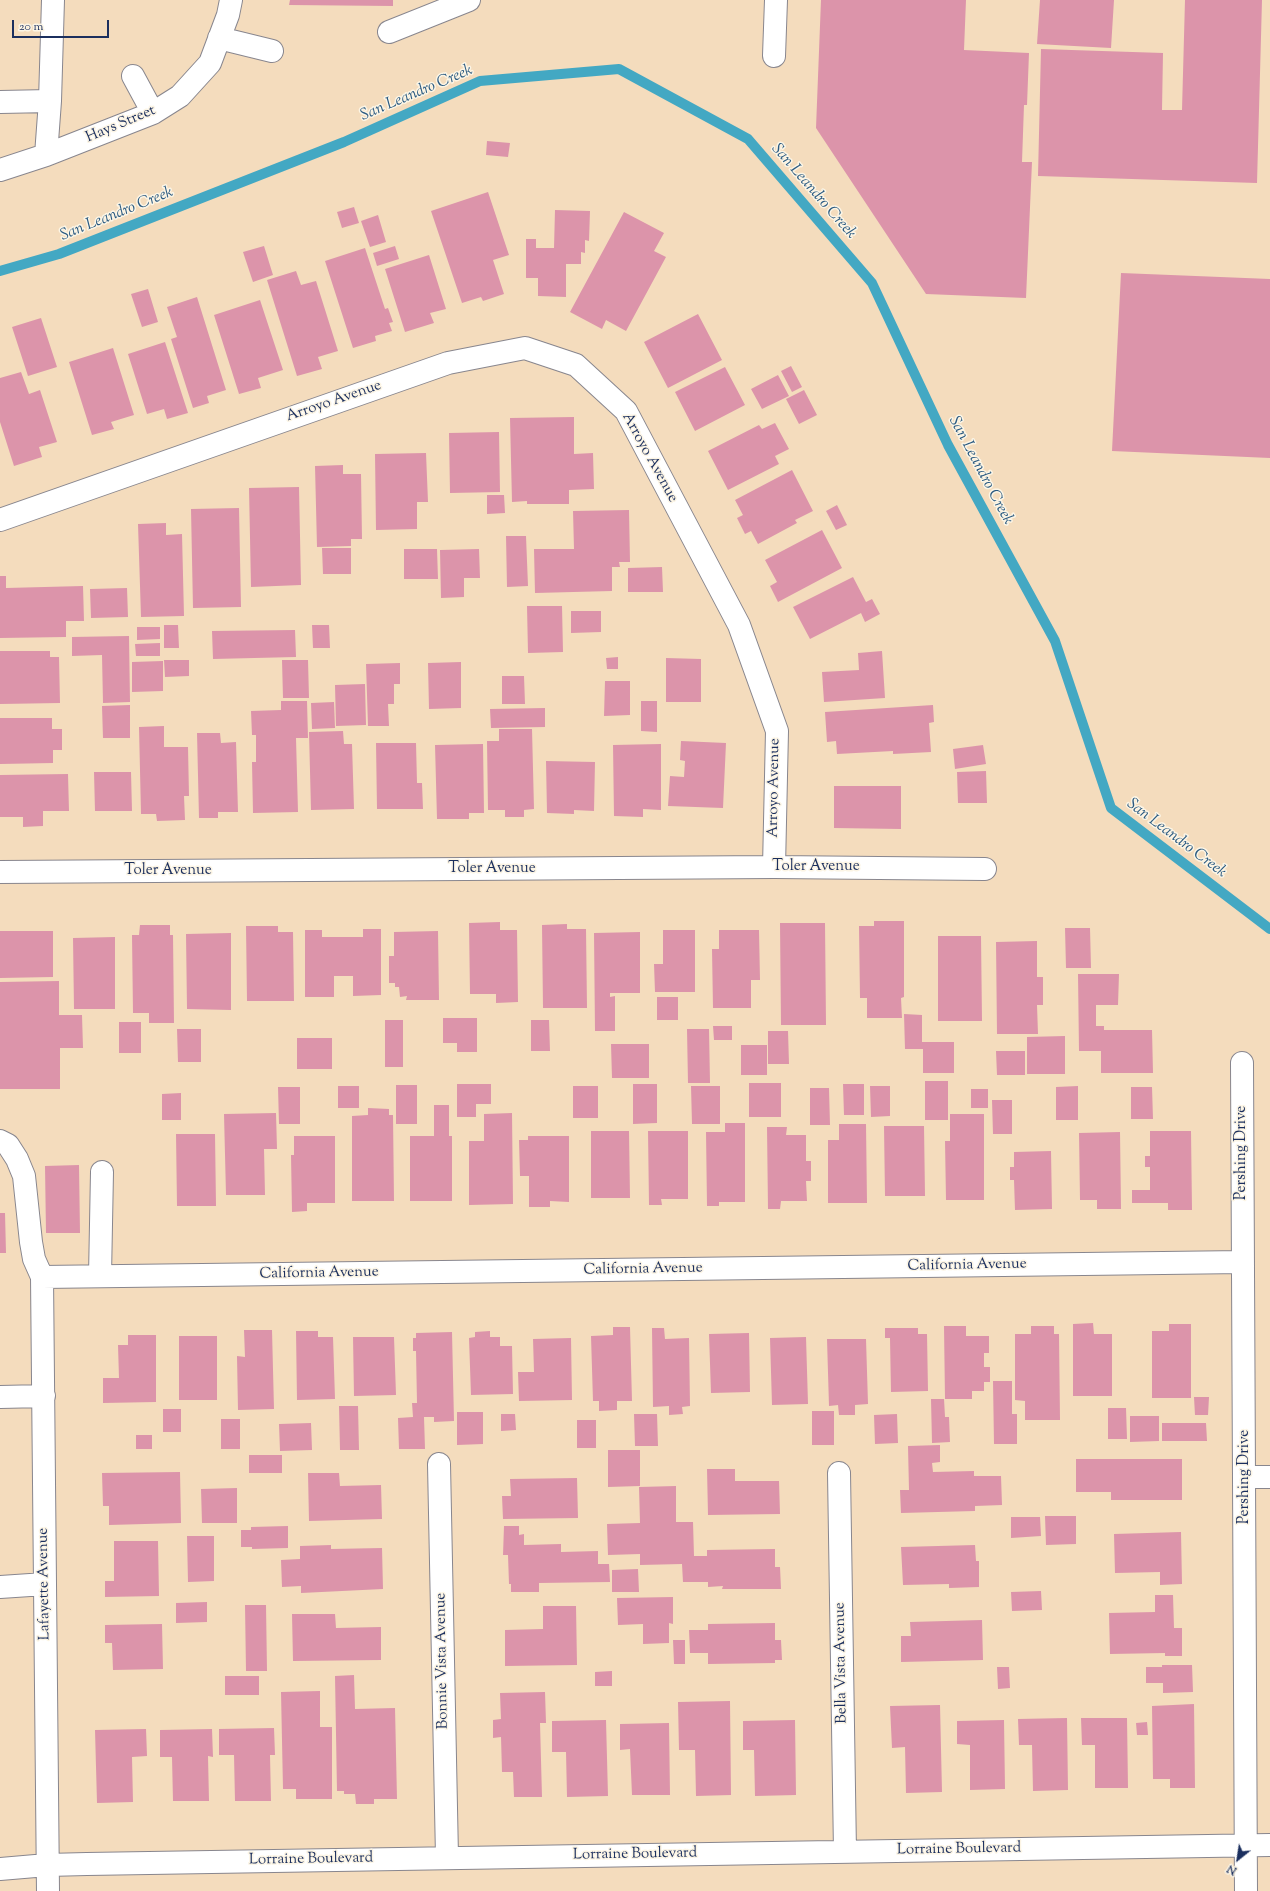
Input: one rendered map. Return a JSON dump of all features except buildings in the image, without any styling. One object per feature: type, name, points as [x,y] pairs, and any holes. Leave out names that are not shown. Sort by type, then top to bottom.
[{"type":"street","points":[[46,155],[50,101],[53,0]]},
{"type":"street","name":"Hays Street","points":[[0,170],[46,155],[153,114],[180,96],[210,63],[228,15],[231,0]]},
{"type":"street","points":[[389,32],[469,0]]},
{"type":"street","points":[[774,56],[776,0]]},
{"type":"street","points":[[219,38],[272,51]]},
{"type":"street","points":[[133,76],[153,114]]},
{"type":"street","points":[[0,102],[50,101]]},
{"type":"street","name":"Arroyo Avenue","points":[[0,520],[448,363],[525,348],[576,365],[626,411],[739,624],[777,731],[774,867]]},
{"type":"street","name":"Toler Avenue","points":[[0,872],[774,867],[984,869]]},
{"type":"street","name":"Pershing Drive","points":[[1242,1063],[1246,1891]]},
{"type":"street","points":[[0,1141],[8,1145],[17,1159],[24,1176],[32,1248],[34,1259],[42,1277]]},
{"type":"street","points":[[100,1276],[102,1172]]},
{"type":"street","name":"California Avenue","points":[[42,1277],[1243,1262]]},
{"type":"street","name":"Lafayette Avenue","points":[[42,1277],[48,1891]]},
{"type":"street","points":[[0,1397],[44,1396]]},
{"type":"street","name":"Bonnie Vista Avenue","points":[[439,1464],[447,1857]]},
{"type":"street","name":"Bella Vista Avenue","points":[[839,1473],[845,1852]]},
{"type":"street","points":[[1245,1477],[1270,1477]]},
{"type":"street","points":[[0,1587],[45,1584]]},
{"type":"street","name":"Lorraine Boulevard","points":[[0,1869],[47,1865],[447,1857],[1270,1845]]},
{"type":"waterway","name":"San Leandro Creek","points":[[0,271],[59,254],[344,142],[480,81],[619,69],[748,139],[872,283],[948,445],[1055,641],[1111,808],[1270,929]]}]
